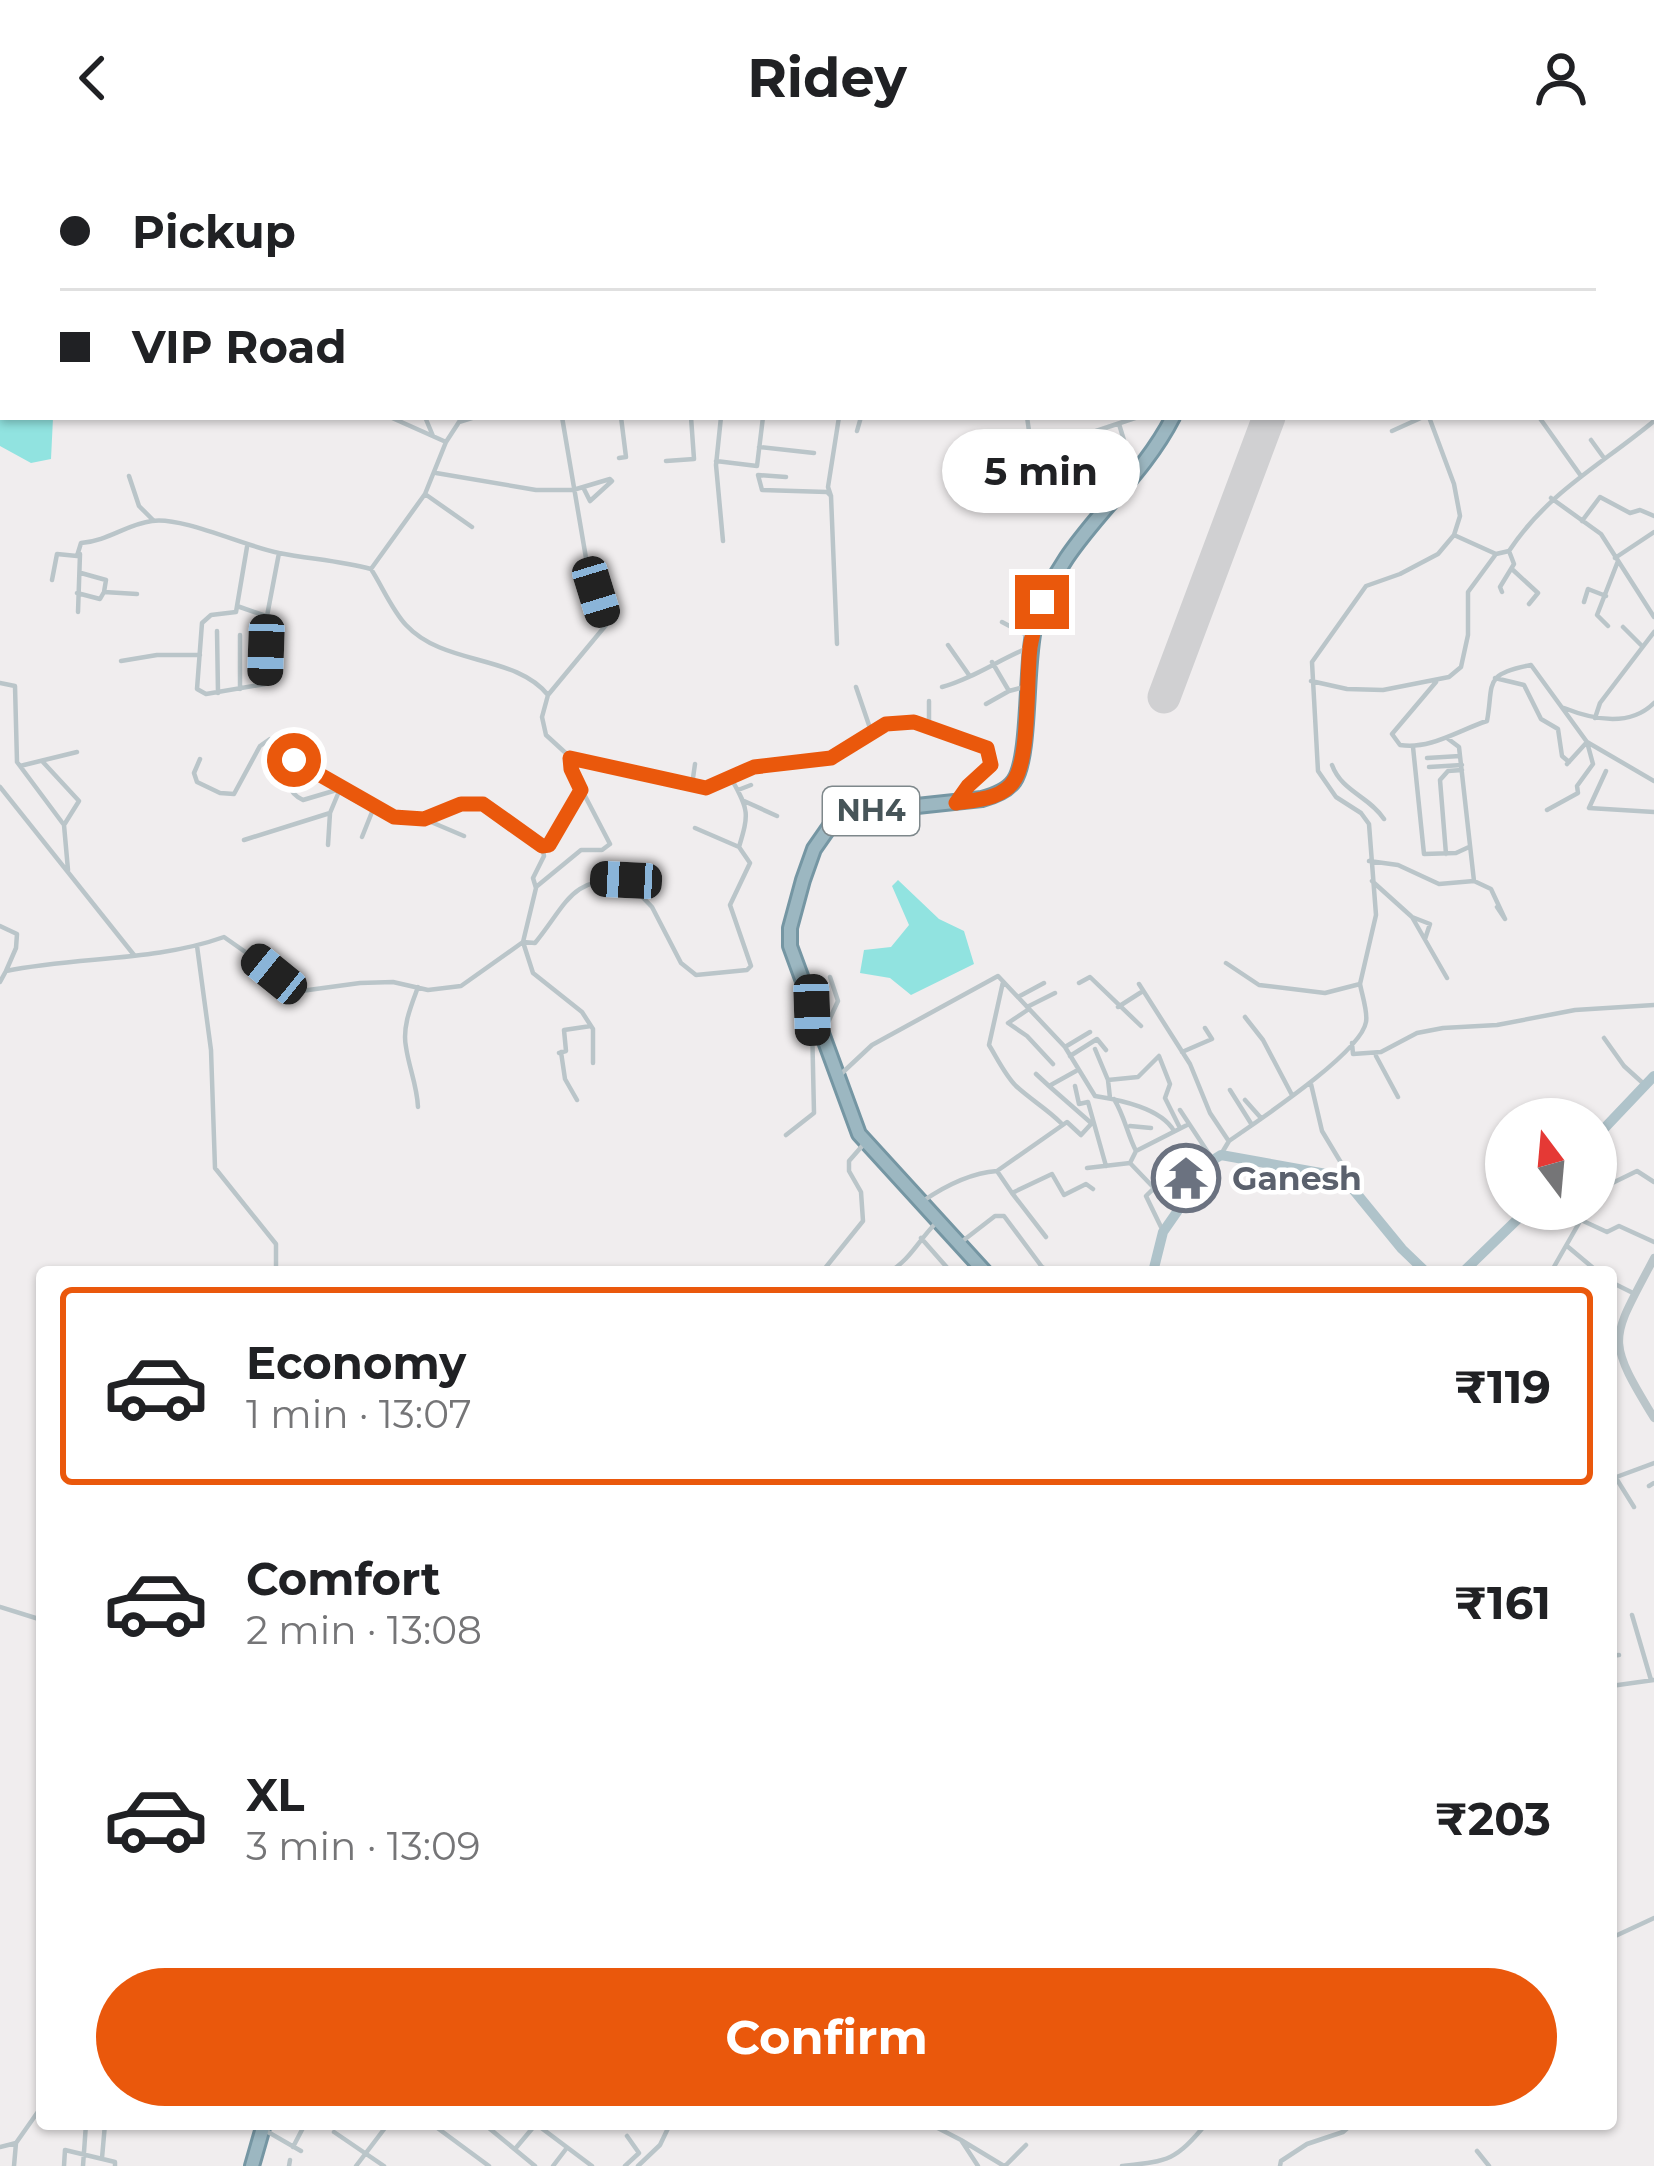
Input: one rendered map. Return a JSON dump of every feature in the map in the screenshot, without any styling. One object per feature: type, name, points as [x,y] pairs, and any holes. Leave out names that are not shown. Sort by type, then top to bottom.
[{"type":"highway","name":"NH4","points":[[980,1266],[867,1142],[850,1116],[790,946],[790,928],[814,849],[830,826],[861,812],[996,796],[1015,780],[1031,642],[1061,561],[1134,473],[1167,421]]},
{"type":"highway","points":[[251,2166],[259,2130]]},
{"type":"main road","points":[[1617,1115],[1650,1081]]},
{"type":"main road","points":[[1154,1266],[1163,1232],[1217,1157],[1343,1177],[1420,1266]]},
{"type":"main road","points":[[1469,1266],[1506,1230]]},
{"type":"street","points":[[397,420],[446,442]]},
{"type":"street","points":[[426,420],[433,436]]},
{"type":"street","points":[[371,569],[425,494],[446,442],[465,420]]},
{"type":"street","points":[[562,420],[586,559],[606,625],[548,695],[542,717],[546,735],[570,758],[706,788],[754,767],[831,758],[886,724],[914,722],[987,748],[991,765],[956,803]]},
{"type":"street","points":[[619,458],[626,457],[621,420]]},
{"type":"street","points":[[666,461],[694,459],[691,420]]},
{"type":"street","points":[[722,420],[716,461],[723,541]]},
{"type":"street","points":[[716,461],[757,466],[763,420]]},
{"type":"street","points":[[837,644],[828,487],[839,420]]},
{"type":"street","points":[[857,431],[860,420]]},
{"type":"street","points":[[1027,420],[1035,473],[1052,509]]},
{"type":"street","points":[[1081,436],[1130,420]]},
{"type":"street","points":[[1391,431],[1418,420]]},
{"type":"street","points":[[1163,1232],[1146,1196],[1154,1187],[1186,1163],[1217,1157],[1229,1142],[1311,1084],[1367,1022],[1360,984],[1376,914],[1369,824],[1336,797],[1322,777],[1314,742],[1312,662],[1366,586],[1438,554],[1454,535],[1460,517],[1454,484],[1427,420]]},
{"type":"street","points":[[1541,420],[1580,476]]},
{"type":"street","points":[[1454,535],[1496,554],[1509,551],[1551,498],[1654,421]]},
{"type":"street","points":[[1119,424],[1134,473]]},
{"type":"street","points":[[1646,428],[1654,436]]},
{"type":"street","points":[[1591,440],[1604,458]]},
{"type":"street","points":[[759,447],[814,453]]},
{"type":"street","points":[[1074,447],[1101,512]]},
{"type":"street","points":[[436,473],[536,490],[573,490],[610,478],[612,481],[590,501],[583,487]]},
{"type":"street","points":[[786,477],[758,475],[758,484],[762,490],[831,496]]},
{"type":"street","points":[[129,476],[139,506],[153,520],[279,553],[371,569],[406,626],[461,656],[535,678],[548,695]]},
{"type":"street","points":[[425,494],[472,527]]},
{"type":"street","points":[[1582,521],[1600,497],[1630,513],[1640,510],[1654,516]]},
{"type":"street","points":[[1551,498],[1600,534],[1654,617]]},
{"type":"street","points":[[78,612],[81,543],[102,542],[153,520]]},
{"type":"street","points":[[1608,626],[1597,615],[1617,559],[1654,532]]},
{"type":"street","points":[[247,545],[236,612],[211,615],[202,623],[197,689],[206,694],[266,684],[267,616],[279,553]]},
{"type":"street","points":[[1509,551],[1513,570],[1538,593],[1529,604]]},
{"type":"street","points":[[52,580],[57,554],[80,554]]},
{"type":"street","points":[[1496,554],[1468,592],[1468,635],[1461,667],[1436,682],[1392,734],[1400,745],[1412,747],[1487,721],[1489,687],[1495,678],[1531,665],[1587,742],[1593,764],[1577,786],[1578,793],[1547,810]]},
{"type":"street","points":[[1502,592],[1500,587],[1513,570]]},
{"type":"street","points":[[76,593],[100,599],[104,592],[106,580],[81,574]]},
{"type":"street","points":[[1584,602],[1588,589],[1606,596]]},
{"type":"street","points":[[104,592],[137,594]]},
{"type":"street","points":[[237,606],[267,616]]},
{"type":"street","points":[[942,688],[1031,642],[1002,622]]},
{"type":"street","points":[[1623,627],[1641,645]]},
{"type":"street","points":[[217,631],[218,693]]},
{"type":"street","points":[[1595,718],[1600,703],[1654,632]]},
{"type":"street","points":[[240,689],[241,635]]},
{"type":"street","points":[[948,645],[970,677]]},
{"type":"street","points":[[122,661],[200,655]]},
{"type":"street","points":[[992,662],[1009,691]]},
{"type":"street","points":[[1495,678],[1524,685],[1541,718],[1558,729],[1562,756],[1568,763],[1587,742]]},
{"type":"street","points":[[1311,681],[1383,690],[1436,682]]},
{"type":"street","points":[[0,683],[15,686],[20,766],[64,825],[68,870]]},
{"type":"street","points":[[986,704],[1028,686]]},
{"type":"street","points":[[856,687],[872,731]]},
{"type":"street","points":[[928,700],[929,727]]},
{"type":"street","points":[[1560,704],[1595,718],[1634,718],[1654,703]]},
{"type":"street","points":[[1447,738],[1459,747],[1474,881]]},
{"type":"street","points":[[200,758],[194,773],[197,782],[234,794],[260,746],[270,739],[374,807],[394,817],[424,819],[464,836]]},
{"type":"street","points":[[1587,742],[1654,781]]},
{"type":"street","points":[[1412,747],[1424,854],[1469,847]]},
{"type":"street","points":[[20,766],[77,752]]},
{"type":"street","points":[[290,756],[292,795],[303,800],[340,789]]},
{"type":"street","points":[[536,888],[581,850],[602,850],[610,844],[571,769],[570,758]]},
{"type":"street","points":[[1427,758],[1462,764]]},
{"type":"street","points":[[42,761],[79,802],[64,825]]},
{"type":"street","points":[[692,785],[695,764]]},
{"type":"street","points":[[1429,767],[1462,764]]},
{"type":"street","points":[[1446,854],[1440,780],[1462,764]]},
{"type":"street","points":[[1322,777],[1333,768],[1340,782],[1384,819]]},
{"type":"street","points":[[1606,771],[1589,808],[1654,812]]},
{"type":"street","points":[[732,780],[744,801],[748,822],[739,848]]},
{"type":"street","points":[[738,790],[751,784]]},
{"type":"street","points":[[0,787],[134,956]]},
{"type":"street","points":[[328,845],[330,813],[340,789]]},
{"type":"street","points":[[542,846],[549,845],[581,790]]},
{"type":"street","points":[[744,801],[777,816]]},
{"type":"street","points":[[424,819],[461,804],[483,804],[542,846],[544,856],[533,878],[536,888],[524,942],[533,973],[582,1012],[591,1026],[593,1063]]},
{"type":"street","points":[[362,837],[374,807]]},
{"type":"street","points":[[244,840],[330,813]]},
{"type":"street","points":[[6,971],[134,956],[224,937],[301,991],[360,983],[461,986],[524,942],[535,943],[575,890],[598,879],[626,880],[652,907],[681,963],[696,975],[747,970],[751,966],[745,942],[730,905],[750,863],[739,848],[695,828]]},
{"type":"street","points":[[1369,861],[1398,866],[1439,884],[1474,881],[1491,889],[1504,920],[1497,908]]},
{"type":"street","points":[[1372,880],[1412,916],[1448,978]]},
{"type":"street","points":[[1412,916],[1430,923],[1425,939]]},
{"type":"street","points":[[0,926],[17,934],[16,949],[0,982]]},
{"type":"street","points":[[197,946],[211,1050],[215,1168],[276,1244],[276,1266]]},
{"type":"street","points":[[1226,963],[1248,982],[1259,985],[1325,993],[1360,984]]},
{"type":"street","points":[[838,1082],[872,1045],[998,976],[1068,1052],[1095,1096],[1152,1111],[1177,1130]]},
{"type":"street","points":[[821,1036],[838,1001],[830,977]]},
{"type":"street","points":[[1079,983],[1090,977],[1141,1026]]},
{"type":"street","points":[[1003,982],[989,1045],[1016,1087],[1062,1125]]},
{"type":"street","points":[[1018,997],[1044,982]]},
{"type":"street","points":[[1139,984],[1182,1052],[1229,1142]]},
{"type":"street","points":[[418,987],[408,1015],[405,1045],[418,1107]]},
{"type":"street","points":[[1118,1007],[1144,991]]},
{"type":"street","points":[[1055,993],[1008,1023],[1052,1064],[1090,1032]]},
{"type":"street","points":[[1370,1055],[1417,1033],[1443,1028],[1467,1029],[1575,1010],[1654,1004]]},
{"type":"street","points":[[786,1135],[814,1113],[812,1010]]},
{"type":"street","points":[[1244,1017],[1263,1040],[1292,1095]]},
{"type":"street","points":[[578,1100],[566,1079],[560,1053],[566,1051],[564,1030],[591,1026]]},
{"type":"street","points":[[1182,1052],[1212,1039],[1205,1028]]},
{"type":"street","points":[[1604,1038],[1624,1066],[1650,1081]]},
{"type":"street","points":[[1068,1052],[1096,1040],[1106,1050]]},
{"type":"street","points":[[1352,1043],[1353,1054],[1377,1056],[1398,1097]]},
{"type":"street","points":[[1095,1049],[1112,1099],[1130,1126],[1129,1138],[1136,1151]]},
{"type":"street","points":[[814,1057],[830,1055]]},
{"type":"street","points":[[1108,1080],[1138,1077],[1159,1056],[1170,1084],[1165,1098],[1177,1130]]},
{"type":"street","points":[[1049,1086],[1078,1070]]},
{"type":"street","points":[[1036,1074],[1094,1126]]},
{"type":"street","points":[[1311,1084],[1322,1131],[1346,1171],[1343,1177]]},
{"type":"street","points":[[1075,1086],[1079,1103],[1095,1096]]},
{"type":"street","points":[[1230,1090],[1252,1125]]},
{"type":"street","points":[[1245,1100],[1261,1118]]},
{"type":"street","points":[[1088,1102],[1106,1166]]},
{"type":"street","points":[[1180,1110],[1217,1157]]},
{"type":"street","points":[[923,1201],[943,1187],[997,1171],[1067,1122],[1081,1135],[1094,1126]]},
{"type":"street","points":[[1130,1163],[1136,1151],[1189,1124]]},
{"type":"street","points":[[1130,1126],[1150,1128]]},
{"type":"street","points":[[827,1266],[863,1222],[861,1192],[849,1171],[849,1161],[867,1142]]},
{"type":"street","points":[[1130,1163],[1154,1187]]},
{"type":"street","points":[[1088,1168],[1130,1163]]},
{"type":"street","points":[[997,1171],[1046,1237]]},
{"type":"street","points":[[1617,1181],[1637,1171],[1654,1182]]},
{"type":"street","points":[[1012,1193],[1052,1174],[1064,1195],[1086,1184],[1093,1189]]},
{"type":"street","points":[[960,1243],[995,1216],[1004,1216],[1041,1266]]},
{"type":"street","points":[[900,1266],[939,1220]]},
{"type":"street","points":[[1617,1227],[1654,1242]]},
{"type":"street","points":[[1555,1266],[1576,1230]]},
{"type":"street","points":[[921,1238],[946,1266]]},
{"type":"street","points":[[1567,1246],[1591,1266]]},
{"type":"street","points":[[1617,1333],[1654,1258]]},
{"type":"street","points":[[1617,1285],[1634,1294]]},
{"type":"street","points":[[1617,1341],[1621,1364],[1654,1418]]},
{"type":"street","points":[[1617,1474],[1654,1463]]},
{"type":"street","points":[[1617,1483],[1634,1507]]},
{"type":"street","points":[[0,1607],[36,1618]]},
{"type":"street","points":[[1617,1685],[1652,1680],[1632,1615]]},
{"type":"street","points":[[1617,1935],[1654,1918]]},
{"type":"street","points":[[14,2166],[16,2144],[36,2115]]},
{"type":"street","points":[[83,2166],[85,2130]]},
{"type":"street","points":[[103,2158],[105,2130]]},
{"type":"street","points":[[266,2130],[301,2151]]},
{"type":"street","points":[[293,2147],[302,2130]]},
{"type":"street","points":[[356,2166],[382,2130]]},
{"type":"street","points":[[440,2130],[488,2166]]},
{"type":"street","points":[[491,2130],[536,2166]]},
{"type":"street","points":[[515,2150],[531,2130]]},
{"type":"street","points":[[543,2130],[592,2166]]},
{"type":"street","points":[[638,2166],[660,2145],[667,2130]]},
{"type":"street","points":[[942,2130],[1004,2166],[1026,2145]]},
{"type":"street","points":[[1122,2166],[1181,2155],[1201,2130]]},
{"type":"street","points":[[1280,2166],[1307,2144],[1344,2130]]},
{"type":"street","points":[[334,2132],[384,2166]]},
{"type":"street","points":[[625,2166],[639,2153],[627,2137]]},
{"type":"street","points":[[961,2140],[978,2166]]},
{"type":"street","points":[[0,2147],[16,2144]]},
{"type":"street","points":[[553,2166],[566,2149]]},
{"type":"street","points":[[64,2166],[65,2150],[103,2158],[115,2166]]},
{"type":"street","points":[[1477,2151],[1489,2166]]},
{"type":"water","points":[[0,420],[53,420],[51,459],[31,463],[0,446]]},
{"type":"water","points":[[898,880],[939,919],[964,931],[974,964],[911,995],[890,978],[860,973],[864,950],[891,947],[909,925],[892,886]]},
{"type":"runway","points":[[1164,697],[1268,420]]},
{"type":"place","name":"Ganesh","points":[[1186,1178]]},
{"type":"route","points":[[294,760],[394,817],[424,819],[461,804],[483,804],[542,846],[549,845],[581,790],[570,758],[706,788],[754,767],[831,758],[886,724],[914,722],[987,748],[991,765],[956,803],[982,799],[996,796],[1015,780],[1023,742],[1030,646],[1042,602]]}]
